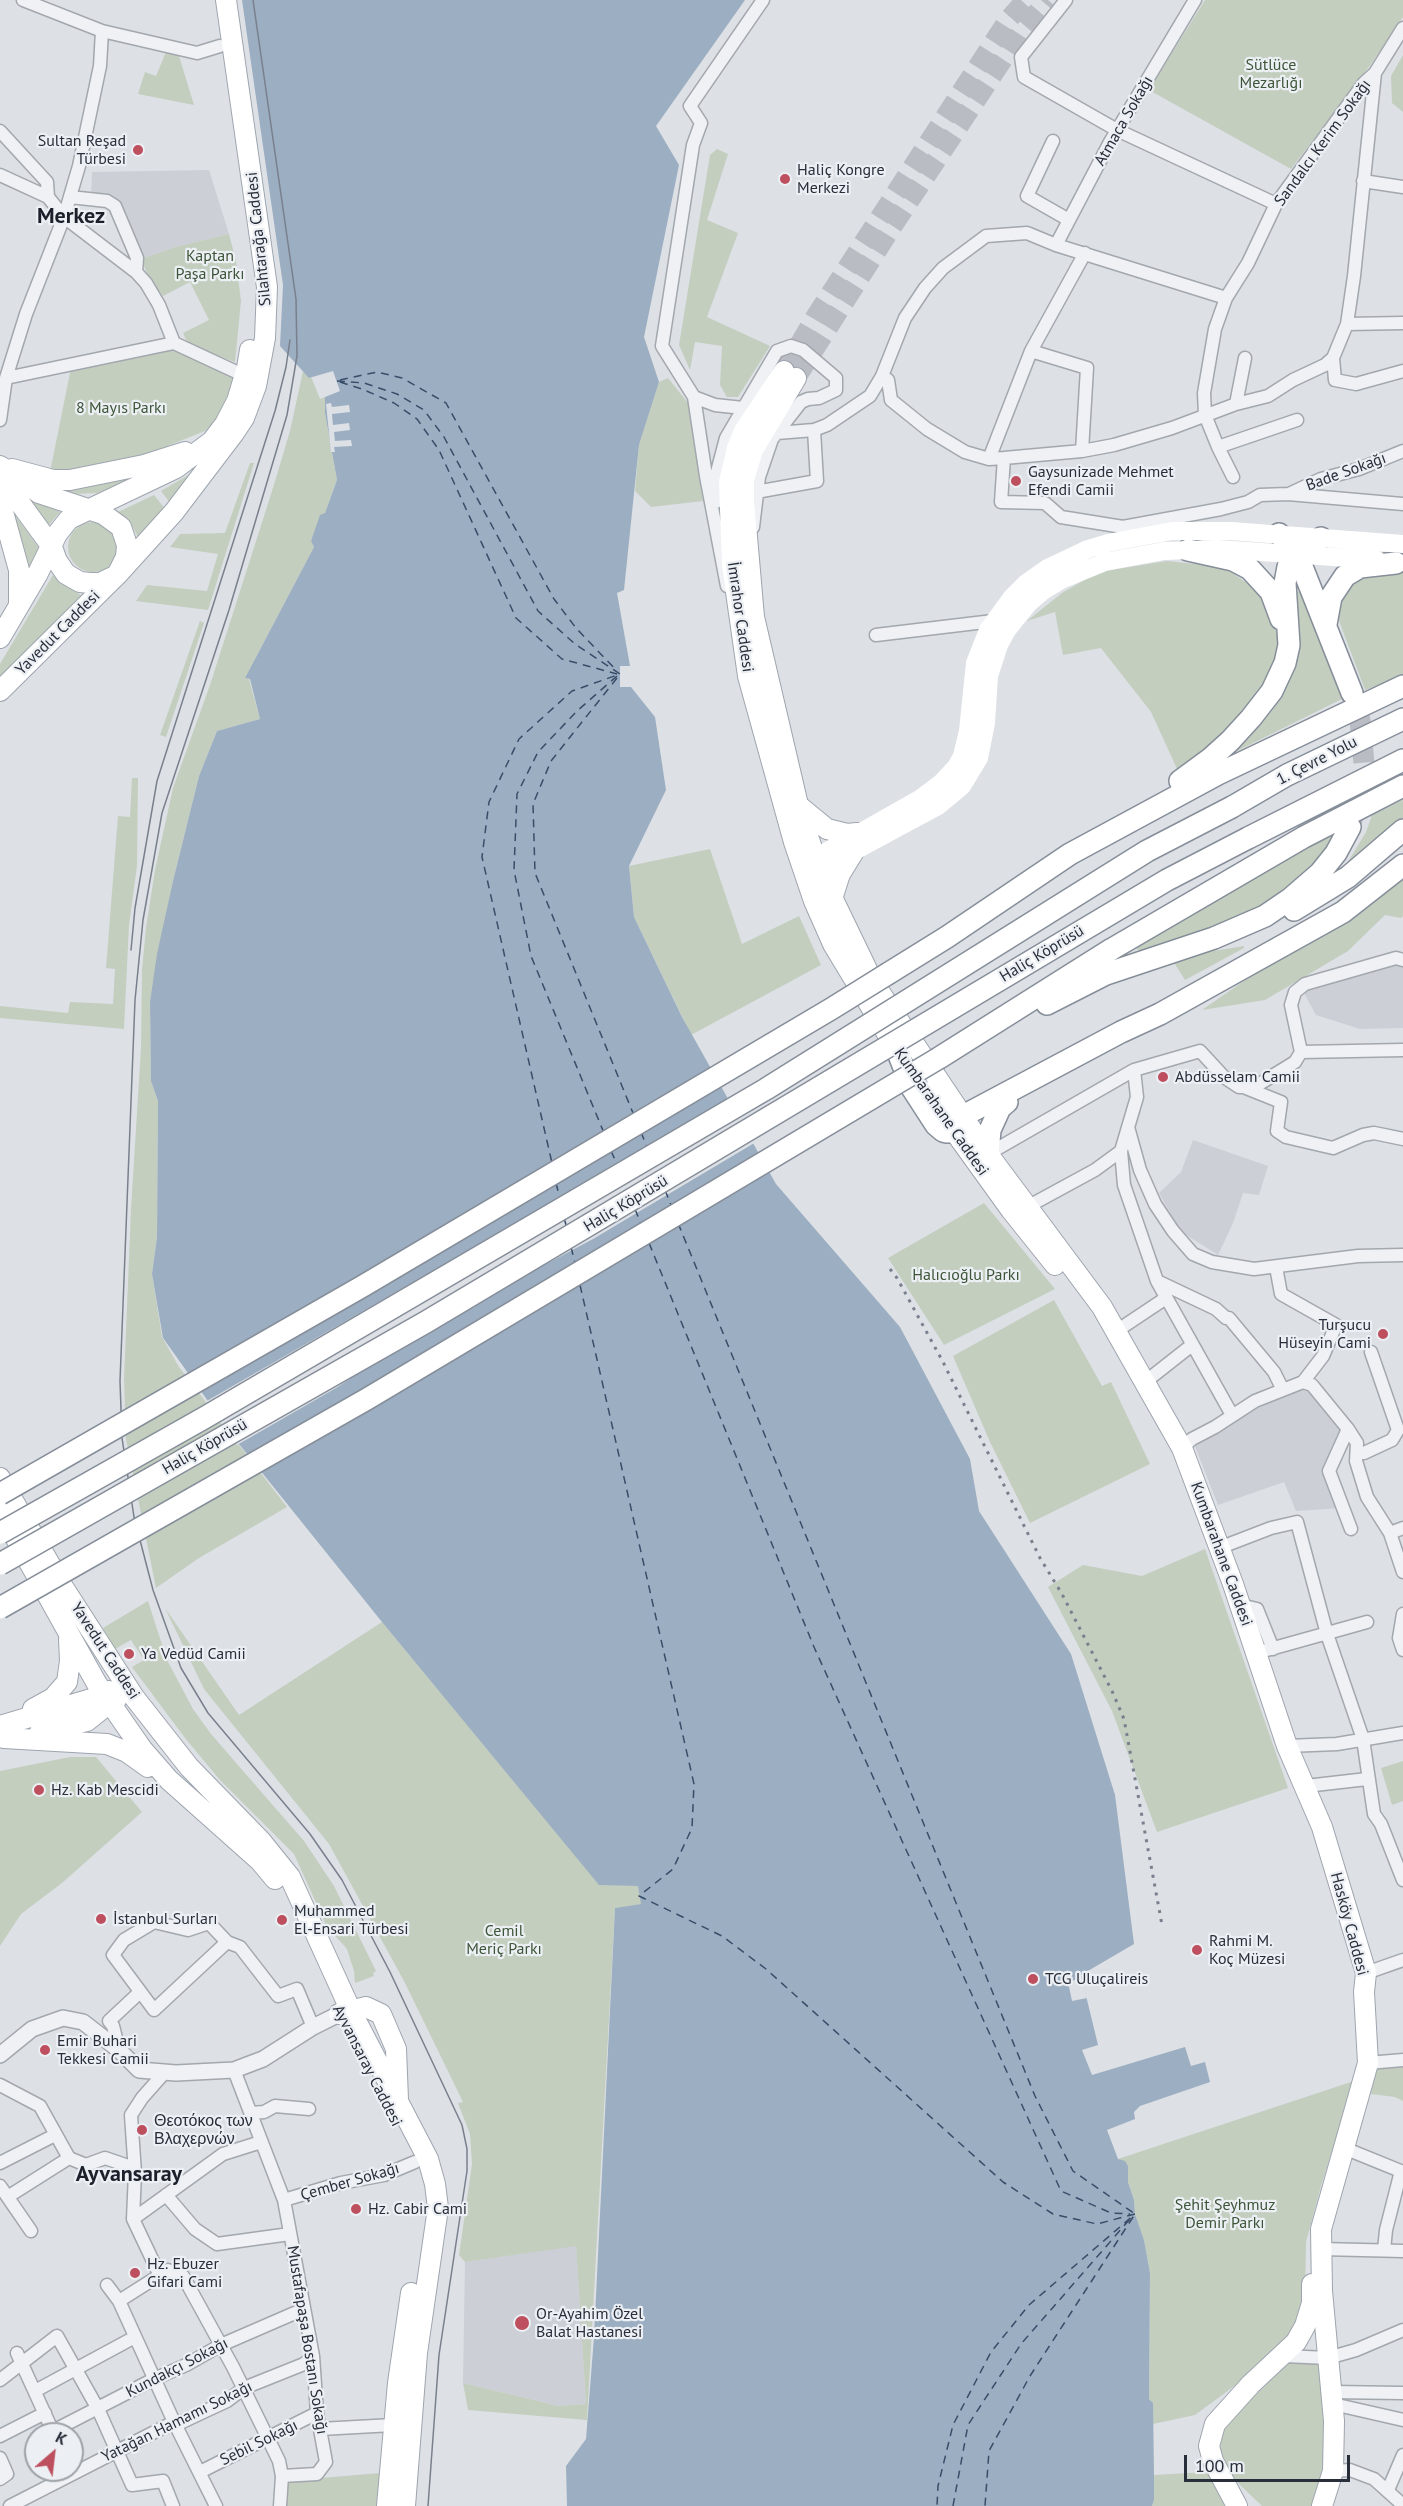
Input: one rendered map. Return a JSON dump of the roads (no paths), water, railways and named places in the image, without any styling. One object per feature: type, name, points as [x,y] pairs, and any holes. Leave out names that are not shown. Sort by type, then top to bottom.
[{"type":"highway","points":[[1279,534],[1297,554],[1352,693]]},
{"type":"highway","points":[[1214,766],[1264,703],[1280,676],[1288,645],[1286,583],[1288,567],[1297,554],[1321,538]]},
{"type":"highway","points":[[1188,549],[1233,560],[1258,576],[1277,604],[1288,645]]},
{"type":"highway","points":[[1326,625],[1331,597],[1345,576],[1360,567],[1400,557]]},
{"type":"highway","points":[[0,1494],[373,1280],[831,1009],[947,937],[1070,854],[1214,766],[1403,686]]},
{"type":"highway","name":"1. Çevre Yolu","points":[[1232,807],[1287,775],[1403,718]]},
{"type":"highway","name":"Haliç Köprüsü","points":[[0,1564],[426,1322],[1167,880],[1403,760]]},
{"type":"highway","points":[[0,1608],[367,1399],[939,1058],[1112,949],[1259,862],[1403,786]]},
{"type":"highway","name":"Haliç Köprüsü","points":[[0,1533],[204,1418],[765,1089],[1147,851],[1232,807]]},
{"type":"highway","points":[[939,1058],[966,1047],[1106,974],[1214,938],[1265,916],[1290,899],[1320,873],[1336,853],[1350,827]]},
{"type":"highway","points":[[1265,916],[1289,913],[1341,882],[1403,830]]},
{"type":"highway","points":[[962,1124],[1121,1032],[1161,1014],[1343,912],[1403,865]]},
{"type":"highway","points":[[897,1050],[912,1088],[936,1125],[943,1131],[1007,1101],[1148,1025],[1161,1014]]},
{"type":"highway","points":[[988,1154],[990,1130],[1000,1108],[1007,1101]]},
{"type":"main road","name":"Silahtarağa Caddesi","points":[[86,510],[176,468],[206,447],[218,433],[237,401],[245,376],[252,339],[254,284],[214,0]]},
{"type":"main road","name":"Silahtarağa Caddesi","points":[[117,575],[174,512],[234,433],[250,405],[261,365],[267,287],[226,0]]},
{"type":"main road","name":"İmrahor Caddesi","points":[[790,374],[758,438],[744,480],[749,576],[754,617],[769,688],[812,866],[787,860],[756,753],[759,718],[748,676],[732,564],[729,504],[733,464],[744,431],[790,374]]},
{"type":"main road","points":[[0,465],[33,476],[70,480],[175,456],[218,433]]},
{"type":"main road","points":[[0,465],[39,493],[113,519],[121,527],[127,545],[126,557],[117,575],[100,583],[80,582],[66,574],[51,547],[17,499],[0,482]]},
{"type":"main road","points":[[0,501],[19,570],[18,608]]},
{"type":"main road","points":[[0,638],[62,525],[86,510]]},
{"type":"main road","points":[[812,866],[857,833],[926,795],[956,767],[962,756],[969,731],[975,663],[993,621],[1026,583],[1046,569],[1124,532],[1200,530],[1279,534],[1321,538],[1400,557]]},
{"type":"main road","points":[[812,866],[853,853],[938,806],[962,786],[972,773],[979,758],[984,740],[989,676],[993,660],[1007,630],[1028,604],[1061,580],[1094,566],[1164,551],[1188,549],[1400,557]]},
{"type":"main road","name":"Yavedut Caddesi","points":[[0,691],[117,575]]},
{"type":"main road","points":[[798,805],[827,829],[857,833]]},
{"type":"main road","points":[[832,899],[840,874],[853,853]]},
{"type":"main road","name":"Kumbarahane Caddesi","points":[[812,866],[832,899],[873,982],[1036,1243],[1115,1332]]},
{"type":"main road","name":"Kumbarahane Caddesi","points":[[812,866],[833,944],[897,1050]]},
{"type":"main road","name":"Kumbarahane Caddesi","points":[[962,1124],[988,1154],[1102,1306],[1182,1448],[1240,1605],[1264,1651],[1287,1746],[1306,1786]]},
{"type":"main road","name":"Yavedut Caddesi","points":[[0,1478],[63,1587],[110,1662],[161,1731],[228,1810]]},
{"type":"main road","name":"Yavedut Caddesi","points":[[0,1510],[106,1699]]},
{"type":"main road","points":[[1,1731],[46,1703],[64,1687],[70,1672],[66,1628]]},
{"type":"main road","points":[[1,1731],[61,1728],[87,1721],[100,1712],[106,1699],[112,1677],[110,1662]]},
{"type":"main road","points":[[106,1699],[121,1702],[181,1776],[206,1797],[228,1810]]},
{"type":"main road","name":"Ayvansaray Caddesi","points":[[106,1699],[142,1749],[169,1780],[260,1861],[278,1882],[416,2162],[424,2193],[424,2221],[403,2346],[393,2425],[392,2505]]},
{"type":"main road","points":[[1,1731],[107,1744],[127,1752],[169,1780]]},
{"type":"main road","name":"Hasköy Caddesi","points":[[1306,1786],[1322,1827],[1366,1973],[1364,1992],[1368,2063],[1338,2169]]},
{"type":"main road","name":"Ayvansaray Caddesi","points":[[228,1810],[261,1841],[290,1877],[344,2012]]},
{"type":"main road","name":"Ayvansaray Caddesi","points":[[344,2012],[366,2007],[374,2008],[385,2021],[396,2049],[398,2101],[428,2158],[438,2208],[392,2505]]},
{"type":"main road","points":[[1322,2506],[1333,2472],[1332,2398],[1322,2291],[1321,2229],[1338,2169]]},
{"type":"main road","points":[[1238,2504],[1213,2461],[1209,2446],[1215,2424],[1251,2384],[1284,2356],[1296,2342],[1305,2326],[1312,2303],[1318,2214],[1338,2169]]},
{"type":"street","points":[[23,0],[102,31],[197,53],[220,46]]},
{"type":"street","points":[[738,606],[726,585],[694,397],[662,346],[693,146],[701,123],[690,106],[763,0]]},
{"type":"street","points":[[1066,0],[1021,57],[1023,77],[1117,130],[1276,204]]},
{"type":"street","name":"Atmaca Sokağı","points":[[1056,245],[1117,130],[1190,1]]},
{"type":"street","name":"Sandalcı Kerim Sokağı","points":[[1205,415],[1204,393],[1215,329],[1226,298],[1248,263],[1276,204],[1364,83],[1375,73],[1403,28]]},
{"type":"street","points":[[0,420],[3,385],[26,314],[64,217],[79,166],[100,66],[102,31]]},
{"type":"street","points":[[1375,73],[1354,276],[1347,324],[1333,358],[1335,380],[1356,384],[1403,371]]},
{"type":"street","points":[[0,130],[47,182],[48,197]]},
{"type":"street","points":[[1053,141],[1027,196],[1069,220]]},
{"type":"street","points":[[0,175],[48,197],[64,217],[136,272],[146,283],[159,305],[174,343]]},
{"type":"street","points":[[1363,181],[1403,187]]},
{"type":"street","points":[[70,197],[107,201],[115,206],[137,258],[136,272]]},
{"type":"street","points":[[777,433],[814,430],[827,425],[870,396],[882,376],[905,318],[925,288],[952,262],[986,236],[1027,232],[1056,245],[1226,298]]},
{"type":"street","points":[[989,459],[1031,351],[1085,253]]},
{"type":"street","points":[[1347,324],[1403,323]]},
{"type":"street","points":[[3,385],[174,343],[245,376]]},
{"type":"street","points":[[716,521],[717,472],[726,438],[777,351],[791,346],[803,350],[836,378],[836,390],[819,398],[801,402],[772,440],[756,492],[749,576]]},
{"type":"street","points":[[1031,351],[1087,368],[1082,451]]},
{"type":"street","points":[[1236,404],[1245,358]]},
{"type":"street","points":[[882,376],[888,380],[891,400],[927,429],[965,452],[989,459],[1082,451],[1124,442],[1236,404],[1268,396],[1333,358]]},
{"type":"street","points":[[694,397],[715,405],[743,408]]},
{"type":"street","points":[[1205,415],[1233,477]]},
{"type":"street","points":[[1218,447],[1298,420]]},
{"type":"street","points":[[756,492],[817,481],[814,430]]},
{"type":"street","name":"Bade Sokağı","points":[[1288,494],[1321,479],[1359,469],[1403,451]]},
{"type":"street","points":[[1005,458],[1001,502],[1045,503],[1061,517],[1124,532],[1248,502],[1260,495],[1288,494],[1403,504]]},
{"type":"street","points":[[876,635],[993,621]]},
{"type":"street","points":[[1243,1087],[1256,1086],[1295,1062],[1301,1052],[1291,1005],[1295,992],[1305,984],[1395,958],[1403,960]]},
{"type":"street","points":[[1301,1052],[1403,1050]]},
{"type":"street","points":[[988,1154],[1134,1070],[1200,1051],[1224,1077],[1239,1087],[1281,1102],[1277,1131],[1286,1137],[1333,1148],[1374,1133],[1403,1139]]},
{"type":"street","points":[[1134,1070],[1137,1097],[1121,1151],[1124,1185],[1157,1281],[1232,1415]]},
{"type":"street","points":[[1128,1126],[1140,1170],[1155,1204],[1173,1231],[1193,1254],[1232,1267],[1254,1269],[1358,1256],[1403,1256]]},
{"type":"street","points":[[1027,1207],[1095,1170],[1121,1151]]},
{"type":"street","points":[[1276,1267],[1281,1294],[1336,1325],[1323,1356],[1303,1382]]},
{"type":"street","points":[[1157,1281],[1216,1309],[1229,1318],[1274,1372],[1282,1388]]},
{"type":"street","points":[[1115,1332],[1166,1299]]},
{"type":"street","points":[[1145,1382],[1192,1345]]},
{"type":"street","points":[[1358,1452],[1364,1453],[1398,1438],[1398,1430],[1371,1352]]},
{"type":"street","points":[[1182,1448],[1192,1439],[1255,1401],[1282,1388],[1303,1382],[1312,1385],[1357,1443],[1356,1461],[1367,1497],[1390,1533],[1403,1572]]},
{"type":"street","points":[[1348,1429],[1329,1471],[1351,1529]]},
{"type":"street","points":[[1219,1548],[1271,1528],[1297,1522],[1327,1634],[1363,1739],[1367,1779],[1374,1814],[1381,1824],[1403,1880]]},
{"type":"street","points":[[1390,1533],[1403,1527]]},
{"type":"street","points":[[1403,1614],[1399,1638],[1403,1650]]},
{"type":"street","points":[[1264,1651],[1367,1622]]},
{"type":"street","points":[[1287,1746],[1337,1744],[1403,1733]]},
{"type":"street","points":[[1306,1786],[1367,1779]]},
{"type":"street","points":[[227,1942],[154,2010],[113,1955],[124,1940],[154,1922],[188,1930],[209,1923],[227,1942],[240,1947],[278,1996],[297,1989],[313,2026]]},
{"type":"street","points":[[1366,1973],[1403,1960]]},
{"type":"street","points":[[119,2050],[113,2026],[109,2021],[140,1992]]},
{"type":"street","points":[[0,2055],[32,2028],[63,2018],[83,2022],[119,2050],[139,2070],[165,2072],[234,2070],[263,2059],[313,2026],[344,2012]]},
{"type":"street","points":[[1368,2063],[1403,2060]]},
{"type":"street","name":"Mustafapaşa Bostanı Sokağı","points":[[234,2070],[284,2200],[313,2356],[317,2413],[327,2462],[317,2474],[282,2476]]},
{"type":"street","points":[[160,2276],[132,2219],[134,2168],[131,2115],[142,2098],[165,2072]]},
{"type":"street","points":[[2,2089],[40,2106],[69,2158],[86,2165],[105,2158],[134,2168]]},
{"type":"street","points":[[251,2113],[264,2112],[275,2106],[309,2109]]},
{"type":"street","points":[[0,2163],[55,2135]]},
{"type":"street","points":[[132,2219],[191,2174],[223,2154],[261,2142]]},
{"type":"street","points":[[1344,2148],[1402,2171],[1386,2230],[1384,2250]]},
{"type":"street","points":[[9,2196],[69,2158]]},
{"type":"street","name":"Çember Sokağı","points":[[284,2200],[341,2183],[384,2175],[416,2162]]},
{"type":"street","points":[[0,2186],[31,2231]]},
{"type":"street","points":[[166,2195],[195,2229],[217,2244],[290,2234]]},
{"type":"street","points":[[1321,2249],[1403,2252]]},
{"type":"street","points":[[119,2301],[168,2270],[183,2276],[244,2388],[279,2461],[282,2476],[280,2506]]},
{"type":"street","points":[[107,2285],[119,2301],[174,2422],[216,2506]]},
{"type":"street","name":"Kundakçı Sokağı","points":[[74,2422],[221,2345],[304,2309]]},
{"type":"street","points":[[1284,2356],[1328,2358],[1356,2350],[1403,2330]]},
{"type":"street","points":[[0,2380],[19,2359],[57,2336],[98,2409],[132,2485],[163,2481],[173,2506]]},
{"type":"street","points":[[35,2391],[135,2337]]},
{"type":"street","name":"Yatağan Hamamı Sokağı","points":[[84,2466],[174,2422],[180,2422],[227,2401],[244,2388],[304,2364],[313,2356]]},
{"type":"street","points":[[19,2359],[49,2422]]},
{"type":"street","points":[[1332,2398],[1403,2393]]},
{"type":"street","points":[[1332,2398],[1403,2420]]},
{"type":"street","points":[[0,2436],[45,2413]]},
{"type":"street","name":"Sebil Sokağı","points":[[200,2472],[317,2413]]},
{"type":"street","points":[[320,2429],[393,2425]]},
{"type":"street","points":[[1388,2490],[1403,2455]]},
{"type":"street","points":[[0,2458],[7,2474],[0,2479]]},
{"type":"street","points":[[1333,2472],[1350,2470],[1374,2479],[1403,2505]]},
{"type":"street","name":"Yatağan Hamamı Sokağı","points":[[10,2506],[53,2482]]},
{"type":"street","points":[[31,2495],[40,2506]]},
{"type":"water","points":[[242,0],[745,0],[656,126],[679,165],[644,337],[659,382],[639,445],[624,590],[617,593],[630,666],[620,666],[620,687],[631,687],[655,717],[666,790],[629,866],[634,917],[682,1017],[776,1184],[900,1327],[970,1459],[979,1511],[1071,1654],[1115,1795],[1134,1944],[1081,1975],[1098,2045],[1082,2050],[1092,2075],[1185,2047],[1191,2066],[1205,2062],[1210,2082],[1140,2106],[1134,2112],[1135,2119],[1107,2130],[1118,2159],[1125,2161],[1128,2166],[1128,2182],[1144,2240],[1150,2273],[1149,2399],[1153,2403],[1154,2475],[1152,2506],[567,2506],[566,2466],[586,2439],[594,2337],[615,1908],[641,1904],[638,1886],[599,1885],[382,1622],[235,1439],[163,1338],[152,1274],[157,1237],[158,1101],[151,1081],[150,1002],[157,954],[173,881],[199,776],[217,731],[260,719],[250,679],[245,678],[314,547],[311,541],[320,515],[325,513],[337,480],[325,413],[325,397],[340,391],[333,371],[309,378],[280,346],[283,285]]},
{"type":"tunnel","points":[[784,371],[816,316],[1008,20],[1026,0]]},
{"type":"tunnel","points":[[796,378],[890,230],[1023,29],[1048,0]]},
{"type":"tunnel","points":[[1351,823],[1362,785],[1364,764],[1360,720],[1352,693]]},
{"type":"tram line","points":[[253,0],[296,299],[297,356],[287,415],[229,610],[162,813],[143,920],[135,1000],[120,1381],[122,1438],[134,1517],[153,1590],[181,1668],[208,1713],[310,1834],[342,1880],[390,1972],[462,2125],[467,2149],[467,2171],[439,2355],[428,2506]]},
{"type":"tram line","points":[[131,950],[135,908],[157,781],[275,411],[290,340]]},
{"type":"railway","points":[[890,1269],[943,1362],[1040,1558],[1062,1594],[1124,1719],[1162,1925]]},
{"type":"place","name":"Sultan Reşad Türbesi","points":[[138,150]]},
{"type":"place","name":"Haliç Kongre Merkezi","points":[[785,179]]},
{"type":"place","name":"Gaysunizade Mehmet Efendi Camii","points":[[1016,481]]},
{"type":"place","name":"Abdüsselam Camii","points":[[1163,1077]]},
{"type":"place","name":"Turşucu Hüseyin Cami","points":[[1383,1334]]},
{"type":"place","name":"Ya Vedüd Camii","points":[[129,1654]]},
{"type":"place","name":"Hz. Kab Mescidi","points":[[39,1790]]},
{"type":"place","name":"İstanbul Surları","points":[[101,1919]]},
{"type":"place","name":"Muhammed El-Ensari Türbesi","points":[[282,1920]]},
{"type":"place","name":"Rahmi M. Koç Müzesi","points":[[1197,1950]]},
{"type":"place","name":"TCG Uluçalireis","points":[[1033,1979]]},
{"type":"place","name":"Emir Buhari Tekkesi Camii","points":[[45,2050]]},
{"type":"place","name":"Θεοτόκος των Βλαχερνών","points":[[142,2130]]},
{"type":"place","name":"Hz. Cabir Cami","points":[[356,2209]]},
{"type":"place","name":"Hz. Ebuzer Gifari Cami","points":[[135,2273]]},
{"type":"place","name":"Or-Ayahim Özel Balat Hastanesi","points":[[522,2323]]},
{"type":"district","name":"Merkez","points":[[71,217]]},
{"type":"district","name":"Ayvansaray","points":[[129,2175]]},
{"type":"park label","name":"Sütlüce Mezarlığı","points":[[1271,74]]},
{"type":"park label","name":"Kaptan Paşa Parkı","points":[[210,265]]},
{"type":"park label","name":"8 Mayıs Parkı","points":[[121,408]]},
{"type":"park label","name":"Halıcıoğlu Parkı","points":[[966,1275]]},
{"type":"park label","name":"Cemil Meriç Parkı","points":[[504,1940]]},
{"type":"park label","name":"Şehit Şeyhmuz Demir Parkı","points":[[1225,2214]]}]
